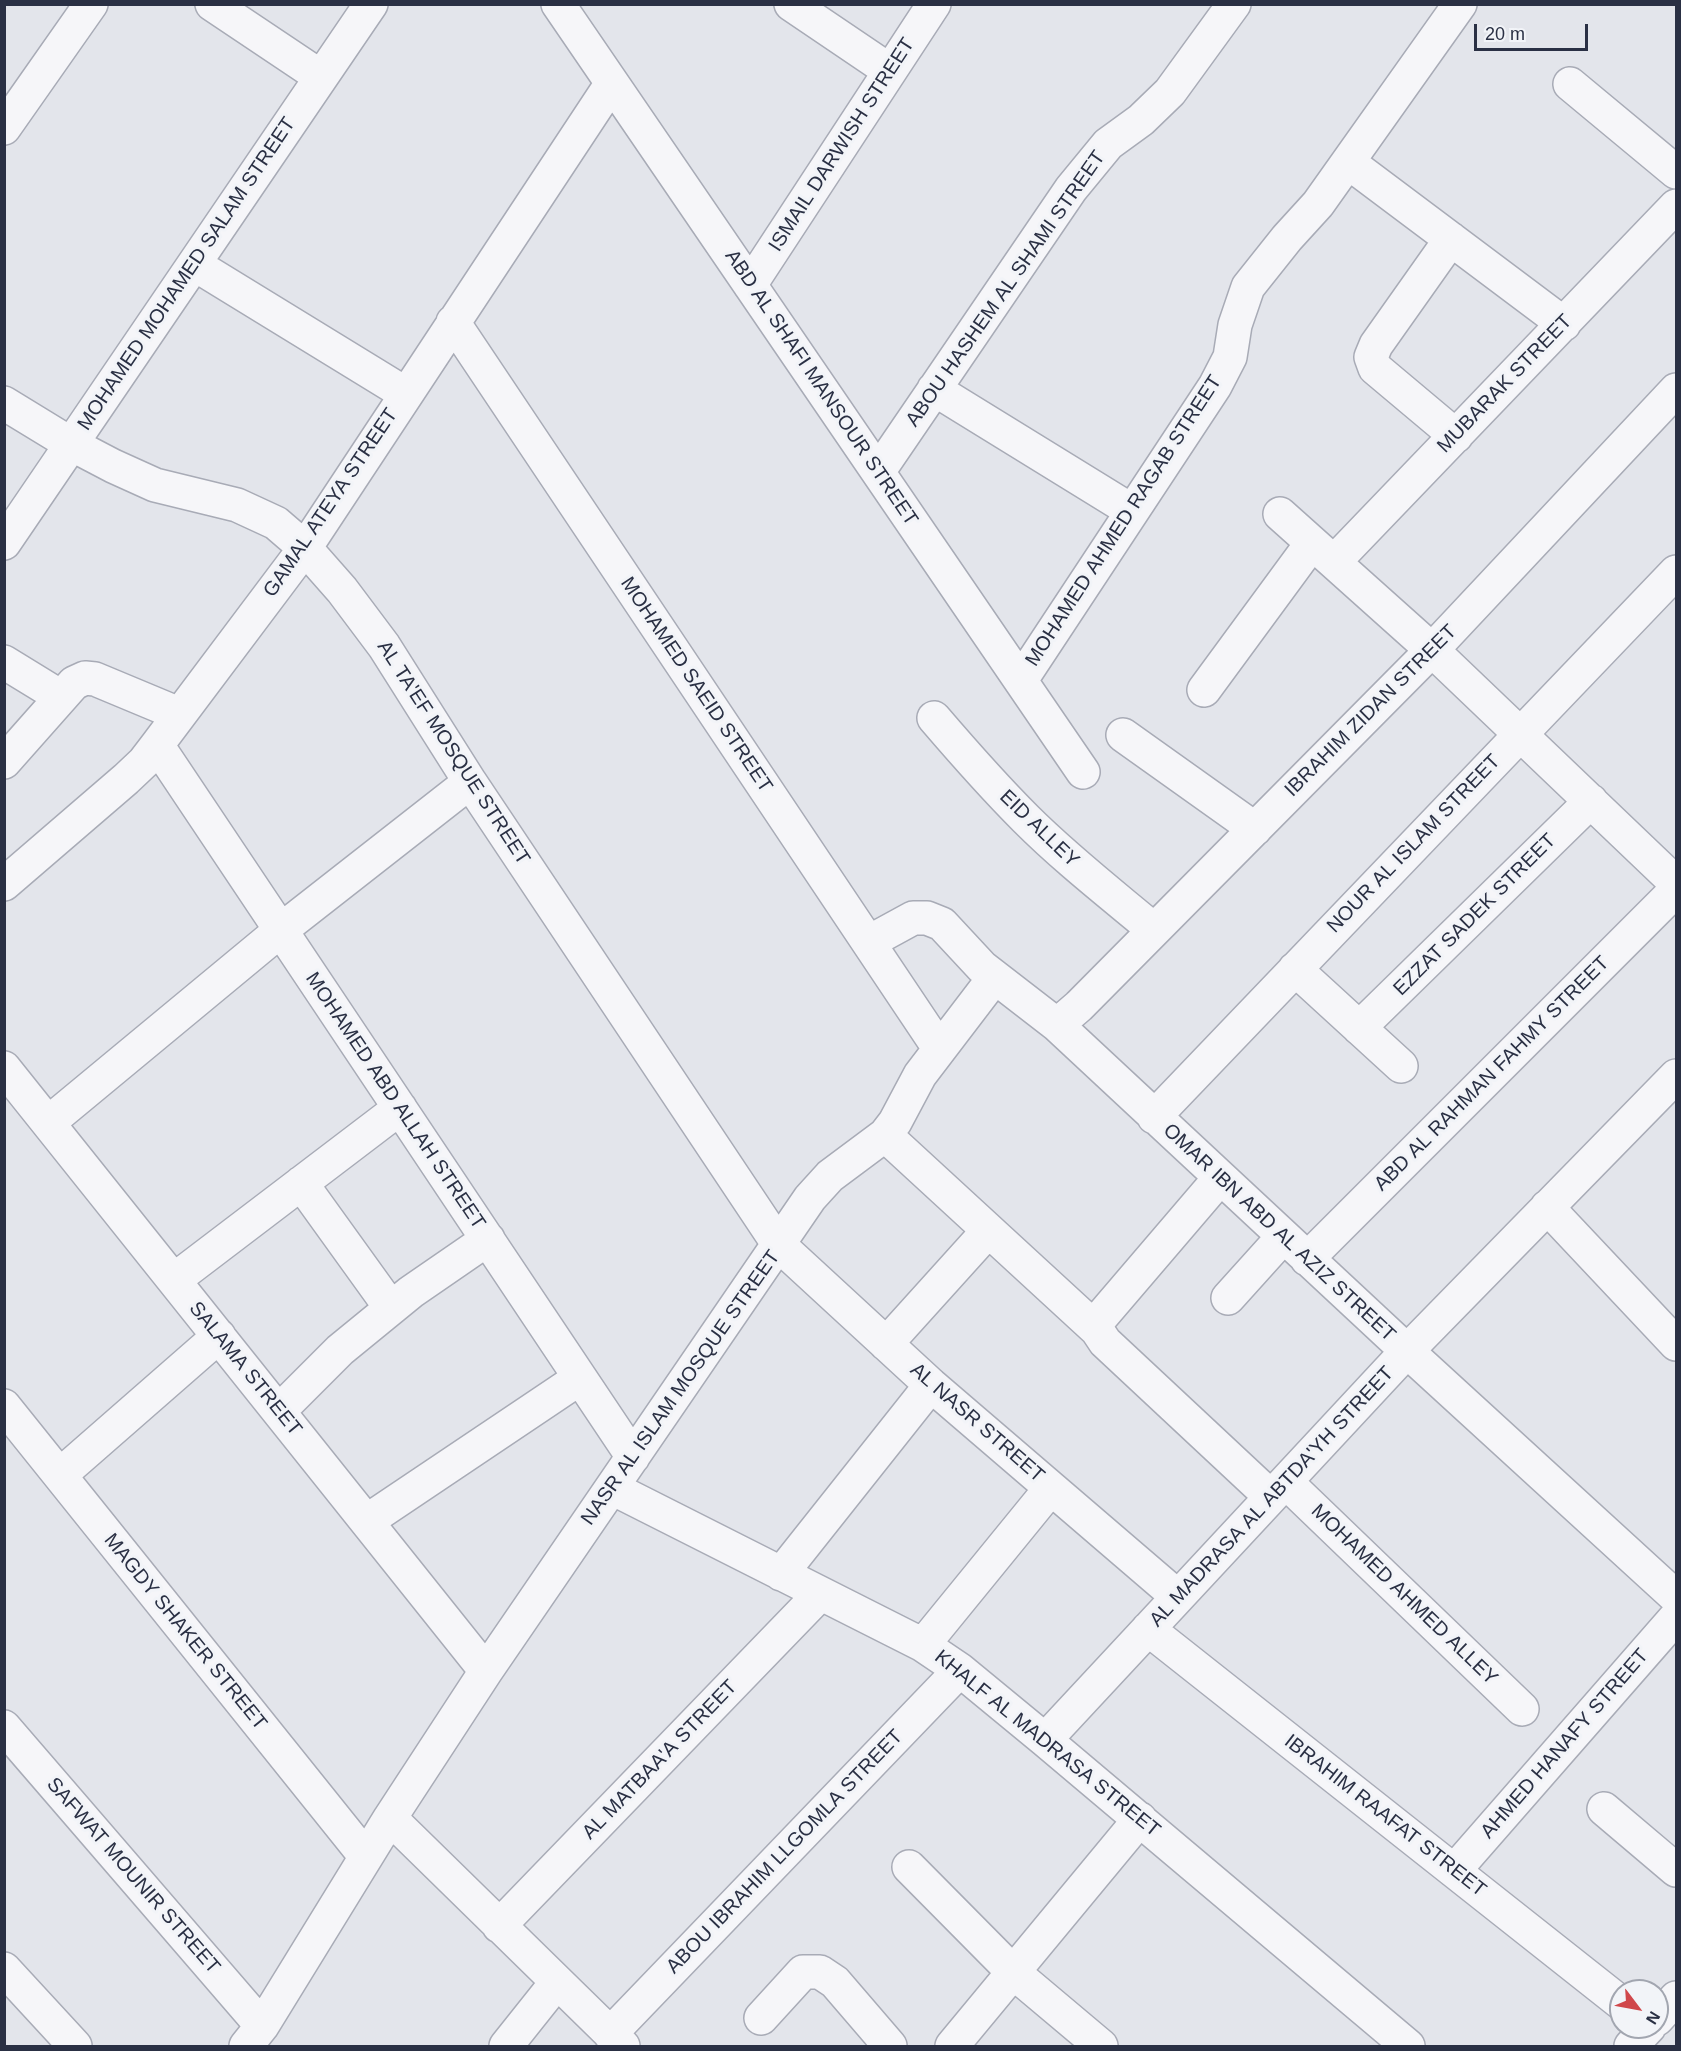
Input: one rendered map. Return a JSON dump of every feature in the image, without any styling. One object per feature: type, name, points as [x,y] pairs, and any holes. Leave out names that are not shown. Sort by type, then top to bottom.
[{"type":"street","points":[[4,128],[91,4]]},
{"type":"street","points":[[212,4],[321,77]]},
{"type":"street","name":"MOHAMED MOHAMED SALAM STREET","points":[[4,543],[371,4]]},
{"type":"street","name":"ABD AL SHAFI MANSOUR STREET","points":[[558,4],[1083,772]]},
{"type":"street","points":[[791,4],[891,71]]},
{"type":"street","name":"ISMAIL DARWISH STREET","points":[[750,285],[934,4]]},
{"type":"street","name":"ABOU HASHEM AL SHAMI STREET","points":[[878,472],[1071,189],[1108,144],[1141,120],[1170,92],[1234,4]]},
{"type":"street","name":"MOHAMED AHMED RAGAB STREET","points":[[1020,680],[1215,386],[1230,357],[1235,325],[1248,286],[1318,204],[1460,4]]},
{"type":"street","name":"GAMAL ATEYA STREET","points":[[4,884],[126,779],[144,762],[157,745],[305,548],[612,83]]},
{"type":"street","points":[[1570,84],[1671,158]]},
{"type":"street","points":[[1348,162],[1563,324]]},
{"type":"street","name":"MUBARAK STREET","points":[[1204,690],[1323,552],[1456,436],[1677,206]]},
{"type":"street","points":[[1451,239],[1376,345],[1371,357],[1375,368],[1456,436]]},
{"type":"street","points":[[194,264],[406,394]]},
{"type":"street","name":"MOHAMED SAEID STREET","points":[[453,322],[939,1048]]},
{"type":"street","points":[[934,388],[1132,511]]},
{"type":"street","name":"IBRAHIM ZIDAN STREET","points":[[1057,1025],[1079,1006],[1432,650],[1677,390]]},
{"type":"street","name":"AL TA'EF MOSQUE STREET","points":[[4,403],[71,444],[155,485],[237,505],[276,522],[305,548],[342,590],[384,646],[470,782],[779,1245]]},
{"type":"street","points":[[1280,514],[1432,650],[1677,883]]},
{"type":"street","name":"NOUR AL ISLAM STREET","points":[[1154,1117],[1520,733],[1677,572]]},
{"type":"street","points":[[4,662],[61,697]]},
{"type":"street","points":[[4,762],[74,683],[85,678],[95,679],[179,714]]},
{"type":"street","name":"EID ALLEY","points":[[934,718],[979,770],[1028,820],[1079,867],[1154,930]]},
{"type":"street","points":[[1123,735],[1255,829]]},
{"type":"street","name":"MOHAMED ABD ALLAH STREET","points":[[157,745],[633,1456]]},
{"type":"street","points":[[48,1123],[281,930],[470,782]]},
{"type":"street","name":"EZZAT SADEK STREET","points":[[1359,1028],[1591,801]]},
{"type":"street","name":"ABD AL RAHMAN FAHMY STREET","points":[[1307,1258],[1677,890]]},
{"type":"street","name":"OMAR IBN ABD AL AZIZ STREET","points":[[868,942],[914,918],[927,918],[942,924],[994,978],[1020,995],[1057,1025],[1283,1237],[1677,1597]]},
{"type":"street","points":[[1295,969],[1401,1066]]},
{"type":"street","name":"NASR AL ISLAM MOSQUE STREET","points":[[254,2036],[390,1818],[486,1671],[810,1198],[830,1176],[885,1135],[895,1122],[920,1075],[994,978]]},
{"type":"street","name":"SALAMA STREET","points":[[4,1068],[486,1671]]},
{"type":"street","name":"AL MADRASA AL ABTDA'YH STREET","points":[[1045,1740],[1407,1351],[1547,1207],[1670,1094]]},
{"type":"street","points":[[174,1280],[400,1108]]},
{"type":"street","name":"MOHAMED AHMED ALLEY","points":[[885,1135],[1097,1330],[1104,1342],[1279,1489],[1522,1709]]},
{"type":"street","points":[[1097,1330],[1102,1316],[1220,1178]]},
{"type":"street","points":[[301,1183],[391,1308]]},
{"type":"street","points":[[1547,1207],[1677,1344]]},
{"type":"street","points":[[886,1344],[988,1231]]},
{"type":"street","points":[[1228,1298],[1283,1237]]},
{"type":"street","points":[[279,1411],[340,1350],[391,1308],[488,1239]]},
{"type":"street","name":"AL NASR STREET","points":[[779,1245],[931,1385],[1178,1597]]},
{"type":"street","points":[[60,1475],[219,1336]]},
{"type":"street","points":[[367,1521],[580,1378]]},
{"type":"street","points":[[781,1575],[931,1385]]},
{"type":"street","name":"MAGDY SHAKER STREET","points":[[4,1406],[366,1857]]},
{"type":"street","name":"KHALF AL MADRASA STREET","points":[[612,1488],[923,1645],[960,1670],[1408,2046]]},
{"type":"street","points":[[923,1645],[1051,1488]]},
{"type":"street","name":"AL MATBAA'A STREET","points":[[500,1926],[820,1594]]},
{"type":"street","name":"AHMED HANAFY STREET","points":[[1455,1871],[1677,1617]]},
{"type":"street","name":"IBRAHIM RAAFAT STREET","points":[[1148,1629],[1609,1993]]},
{"type":"street","name":"ABOU IBRAHIM LLGOMLA STREET","points":[[617,2040],[960,1670]]},
{"type":"street","name":"SAFWAT MOUNIR STREET","points":[[4,1727],[254,2036]]},
{"type":"street","points":[[1604,1809],[1677,1870]]},
{"type":"street","points":[[390,1818],[617,2040]]},
{"type":"street","points":[[952,2046],[1140,1819]]},
{"type":"street","points":[[909,1867],[1013,1972],[1101,2046]]},
{"type":"street","points":[[761,2018],[803,1972],[820,1972],[835,1982],[890,2046]]},
{"type":"street","points":[[506,2046],[557,1982]]},
{"type":"street","points":[[10,1987],[75,2046]]}]
